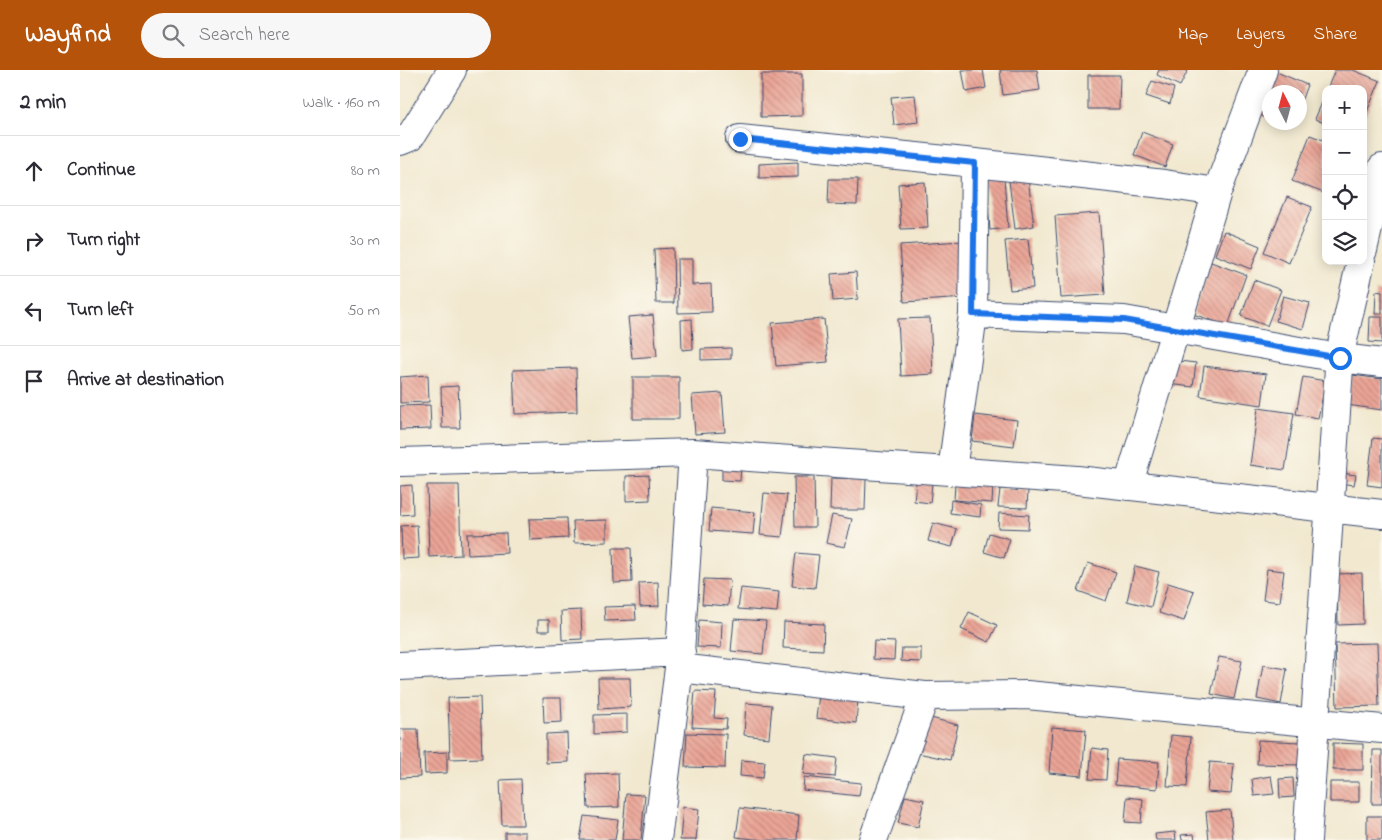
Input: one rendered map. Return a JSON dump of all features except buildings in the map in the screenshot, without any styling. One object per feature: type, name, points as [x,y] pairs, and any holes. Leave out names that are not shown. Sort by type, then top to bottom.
[{"type":"street","points":[[400,141],[410,137],[452,70]]},
{"type":"street","points":[[1128,486],[1217,192],[1264,70]]},
{"type":"street","points":[[740,139],[1164,184],[1217,192]]},
{"type":"street","points":[[952,471],[973,314],[975,163]]},
{"type":"street","points":[[1367,241],[1376,220],[1382,168]]},
{"type":"street","points":[[1307,840],[1340,353],[1360,265]]},
{"type":"street","points":[[973,314],[1124,320],[1340,358],[1382,363]]},
{"type":"street","points":[[657,840],[680,660],[693,453]]},
{"type":"street","points":[[400,462],[693,453],[1077,480],[1382,514]]},
{"type":"street","points":[[400,666],[680,660],[925,696],[1027,695],[1382,729]]},
{"type":"street","points":[[873,840],[925,696]]},
{"type":"route","points":[[740,139],[975,163],[973,314],[1124,320],[1340,358]]}]
